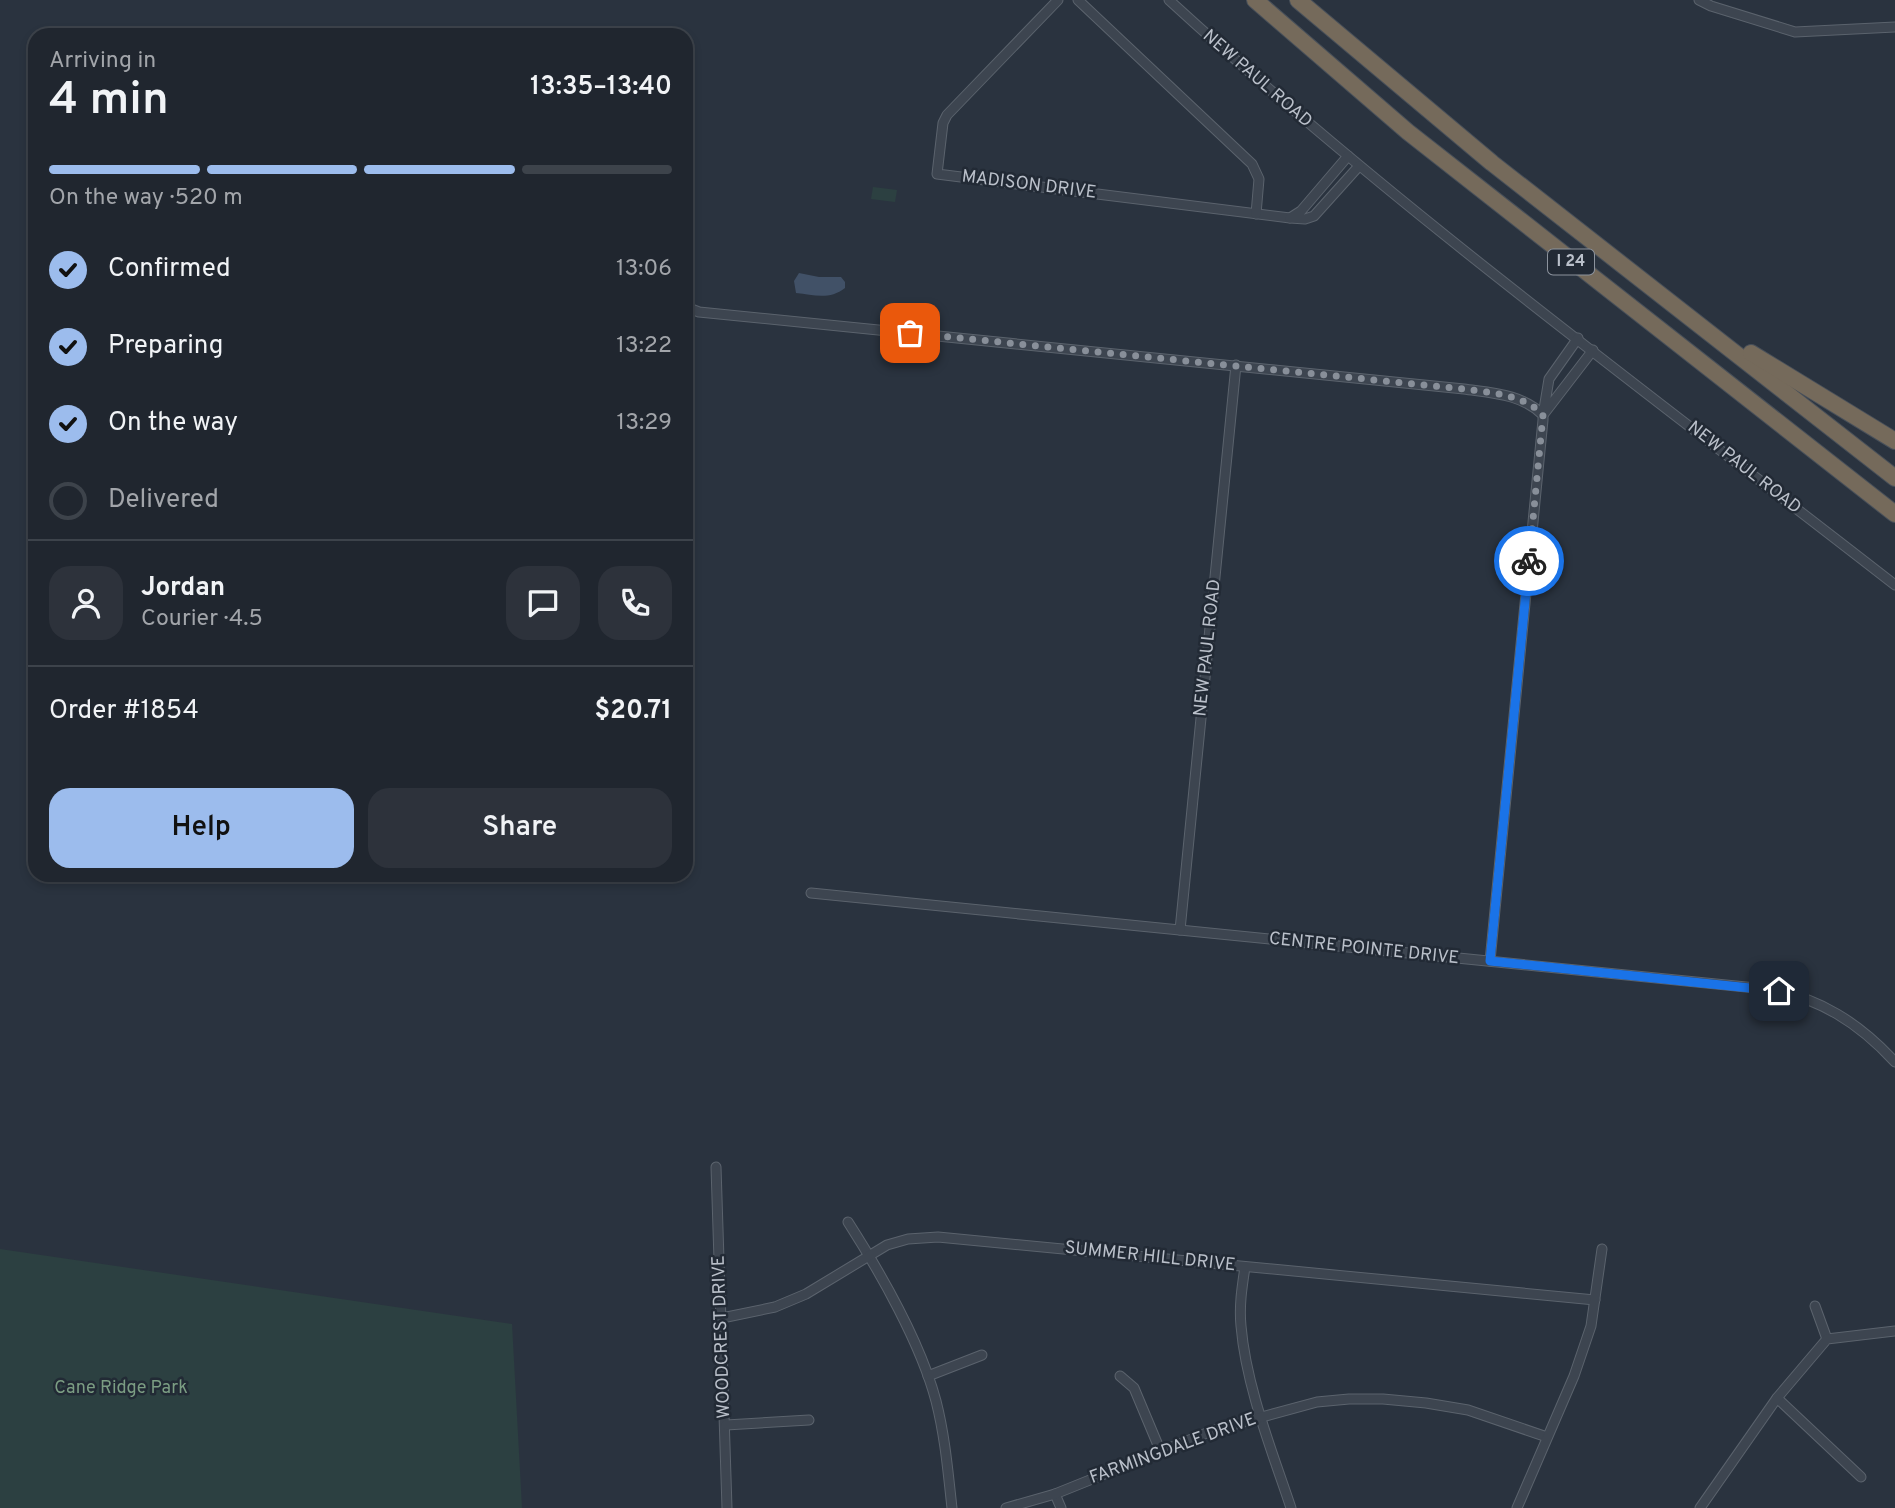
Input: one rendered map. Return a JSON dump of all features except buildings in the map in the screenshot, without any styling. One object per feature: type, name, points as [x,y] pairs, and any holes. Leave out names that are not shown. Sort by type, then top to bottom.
[{"type":"highway","name":"I 24","points":[[1255,0],[1419,141],[1895,514]]},
{"type":"highway","name":"I 24","points":[[1298,0],[1492,163],[1895,478]]},
{"type":"highway","points":[[1669,302],[1810,392],[1895,441]]},
{"type":"street","name":"MADISON DRIVE","points":[[1058,0],[947,115],[943,123],[937,174],[1305,219],[1314,216],[1359,166]]},
{"type":"street","points":[[1078,0],[1252,164],[1259,179],[1256,214]]},
{"type":"street","name":"NEW PAUL ROAD","points":[[1169,0],[1276,96],[1425,220],[1895,585]]},
{"type":"street","points":[[1699,0],[1795,32],[1895,27]]},
{"type":"street","points":[[1290,218],[1301,211],[1348,156]]},
{"type":"street","points":[[1323,186],[1333,195]]},
{"type":"street","points":[[693,310],[1464,389],[1522,400],[1533,405],[1543,415]]},
{"type":"street","points":[[1490,961],[1543,415],[1549,379],[1577,338]]},
{"type":"street","points":[[1543,415],[1593,351]]},
{"type":"street","name":"NEW PAUL ROAD","points":[[1180,930],[1236,365]]},
{"type":"street","name":"CENTRE POINTE DRIVE","points":[[811,893],[1779,991],[1818,1003],[1835,1012],[1866,1033],[1895,1062]]},
{"type":"street","name":"WOODCREST DRIVE","points":[[716,1167],[727,1508]]},
{"type":"street","points":[[848,1222],[869,1254],[928,1376],[942,1429],[952,1508]]},
{"type":"street","name":"SUMMER HILL DRIVE","points":[[722,1318],[775,1307],[806,1294],[887,1245],[908,1239],[938,1237],[1595,1300]]},
{"type":"street","points":[[1517,1508],[1574,1376],[1591,1326],[1602,1249]]},
{"type":"street","points":[[1245,1267],[1241,1327],[1261,1418],[1291,1508]]},
{"type":"street","points":[[1815,1306],[1827,1339]]},
{"type":"street","points":[[1700,1508],[1777,1398],[1827,1339],[1895,1331]]},
{"type":"street","points":[[928,1376],[982,1355]]},
{"type":"street","points":[[1119,1376],[1134,1388],[1160,1450]]},
{"type":"street","points":[[1777,1398],[1861,1477]]},
{"type":"street","name":"FARMINGDALE DRIVE","points":[[1006,1508],[1055,1494],[1214,1430],[1317,1402],[1383,1399],[1468,1410],[1547,1437]]},
{"type":"street","points":[[726,1425],[809,1420]]},
{"type":"street","points":[[1055,1494],[1061,1508]]},
{"type":"green space","points":[[873,187],[897,190],[895,202],[871,199]]},
{"type":"green space","name":"Cane Ridge Park","points":[[0,1249],[512,1324],[522,1508],[0,1508]]},
{"type":"water","points":[[799,273],[841,277],[845,288],[828,295],[796,293],[794,281]]},
{"type":"way so far","points":[[910,333],[1464,389],[1522,400],[1533,405],[1543,415],[1529,561]]},
{"type":"route","points":[[1529,561],[1490,961],[1779,991]]}]
